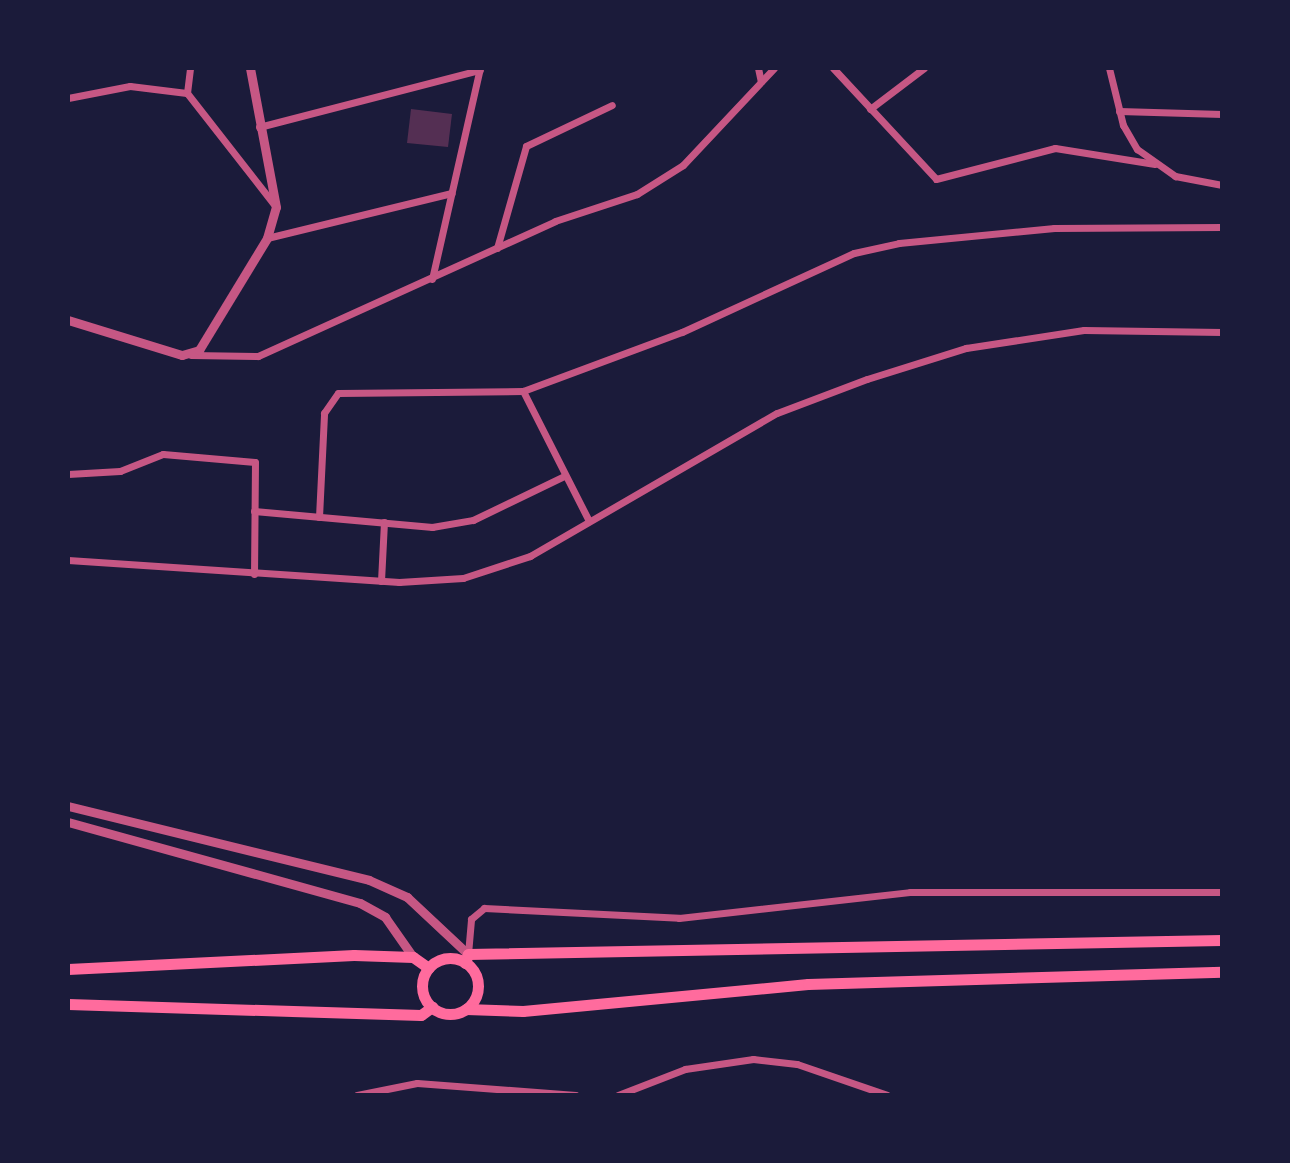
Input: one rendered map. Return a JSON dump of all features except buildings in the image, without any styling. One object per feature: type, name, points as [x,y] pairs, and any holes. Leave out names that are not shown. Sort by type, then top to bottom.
[{"type":"highway","points":[[432,1007],[422,988],[429,968],[448,958],[1222,940]]},
{"type":"highway","points":[[68,969],[413,957],[429,968]]},
{"type":"highway","points":[[466,958],[478,984],[470,1011]]},
{"type":"highway","points":[[68,1004],[421,1015],[432,1007],[470,1011],[808,984],[1222,972]]},
{"type":"street","points":[[190,68],[187,93],[276,207]]},
{"type":"street","points":[[191,355],[267,238],[276,207],[250,68]]},
{"type":"street","points":[[758,68],[761,82]]},
{"type":"street","points":[[68,320],[191,355],[258,356],[497,248],[637,194],[683,165],[774,68]]},
{"type":"street","points":[[833,68],[936,179],[1055,148],[1155,164],[1222,185]]},
{"type":"street","points":[[870,109],[924,68]]},
{"type":"street","points":[[1109,68],[1119,111],[1155,164]]},
{"type":"street","points":[[259,127],[480,69],[432,279]]},
{"type":"street","points":[[68,98],[130,86],[187,93]]},
{"type":"street","points":[[497,248],[526,146],[612,105]]},
{"type":"street","points":[[1119,111],[1222,114]]},
{"type":"street","points":[[267,238],[452,193]]},
{"type":"street","points":[[319,517],[324,413],[332,396],[523,391],[682,332],[854,253],[1054,228],[1222,227]]},
{"type":"street","points":[[68,560],[381,581],[463,578],[530,556],[777,413],[966,348],[1084,330],[1222,332]]},
{"type":"street","points":[[523,391],[589,521]]},
{"type":"street","points":[[68,474],[120,471],[163,454],[255,462],[254,574]]},
{"type":"street","points":[[254,511],[432,527],[473,520],[564,476]]},
{"type":"street","points":[[381,581],[384,522]]},
{"type":"street","points":[[68,806],[369,880],[407,897],[466,958]]},
{"type":"street","points":[[68,822],[360,903],[385,917],[413,957]]},
{"type":"street","points":[[466,958],[471,919],[484,908],[679,918],[910,892],[1222,892]]},
{"type":"street","points":[[618,1095],[685,1069],[766,1059],[887,1095]]},
{"type":"street","points":[[357,1095],[417,1083],[576,1095]]}]
